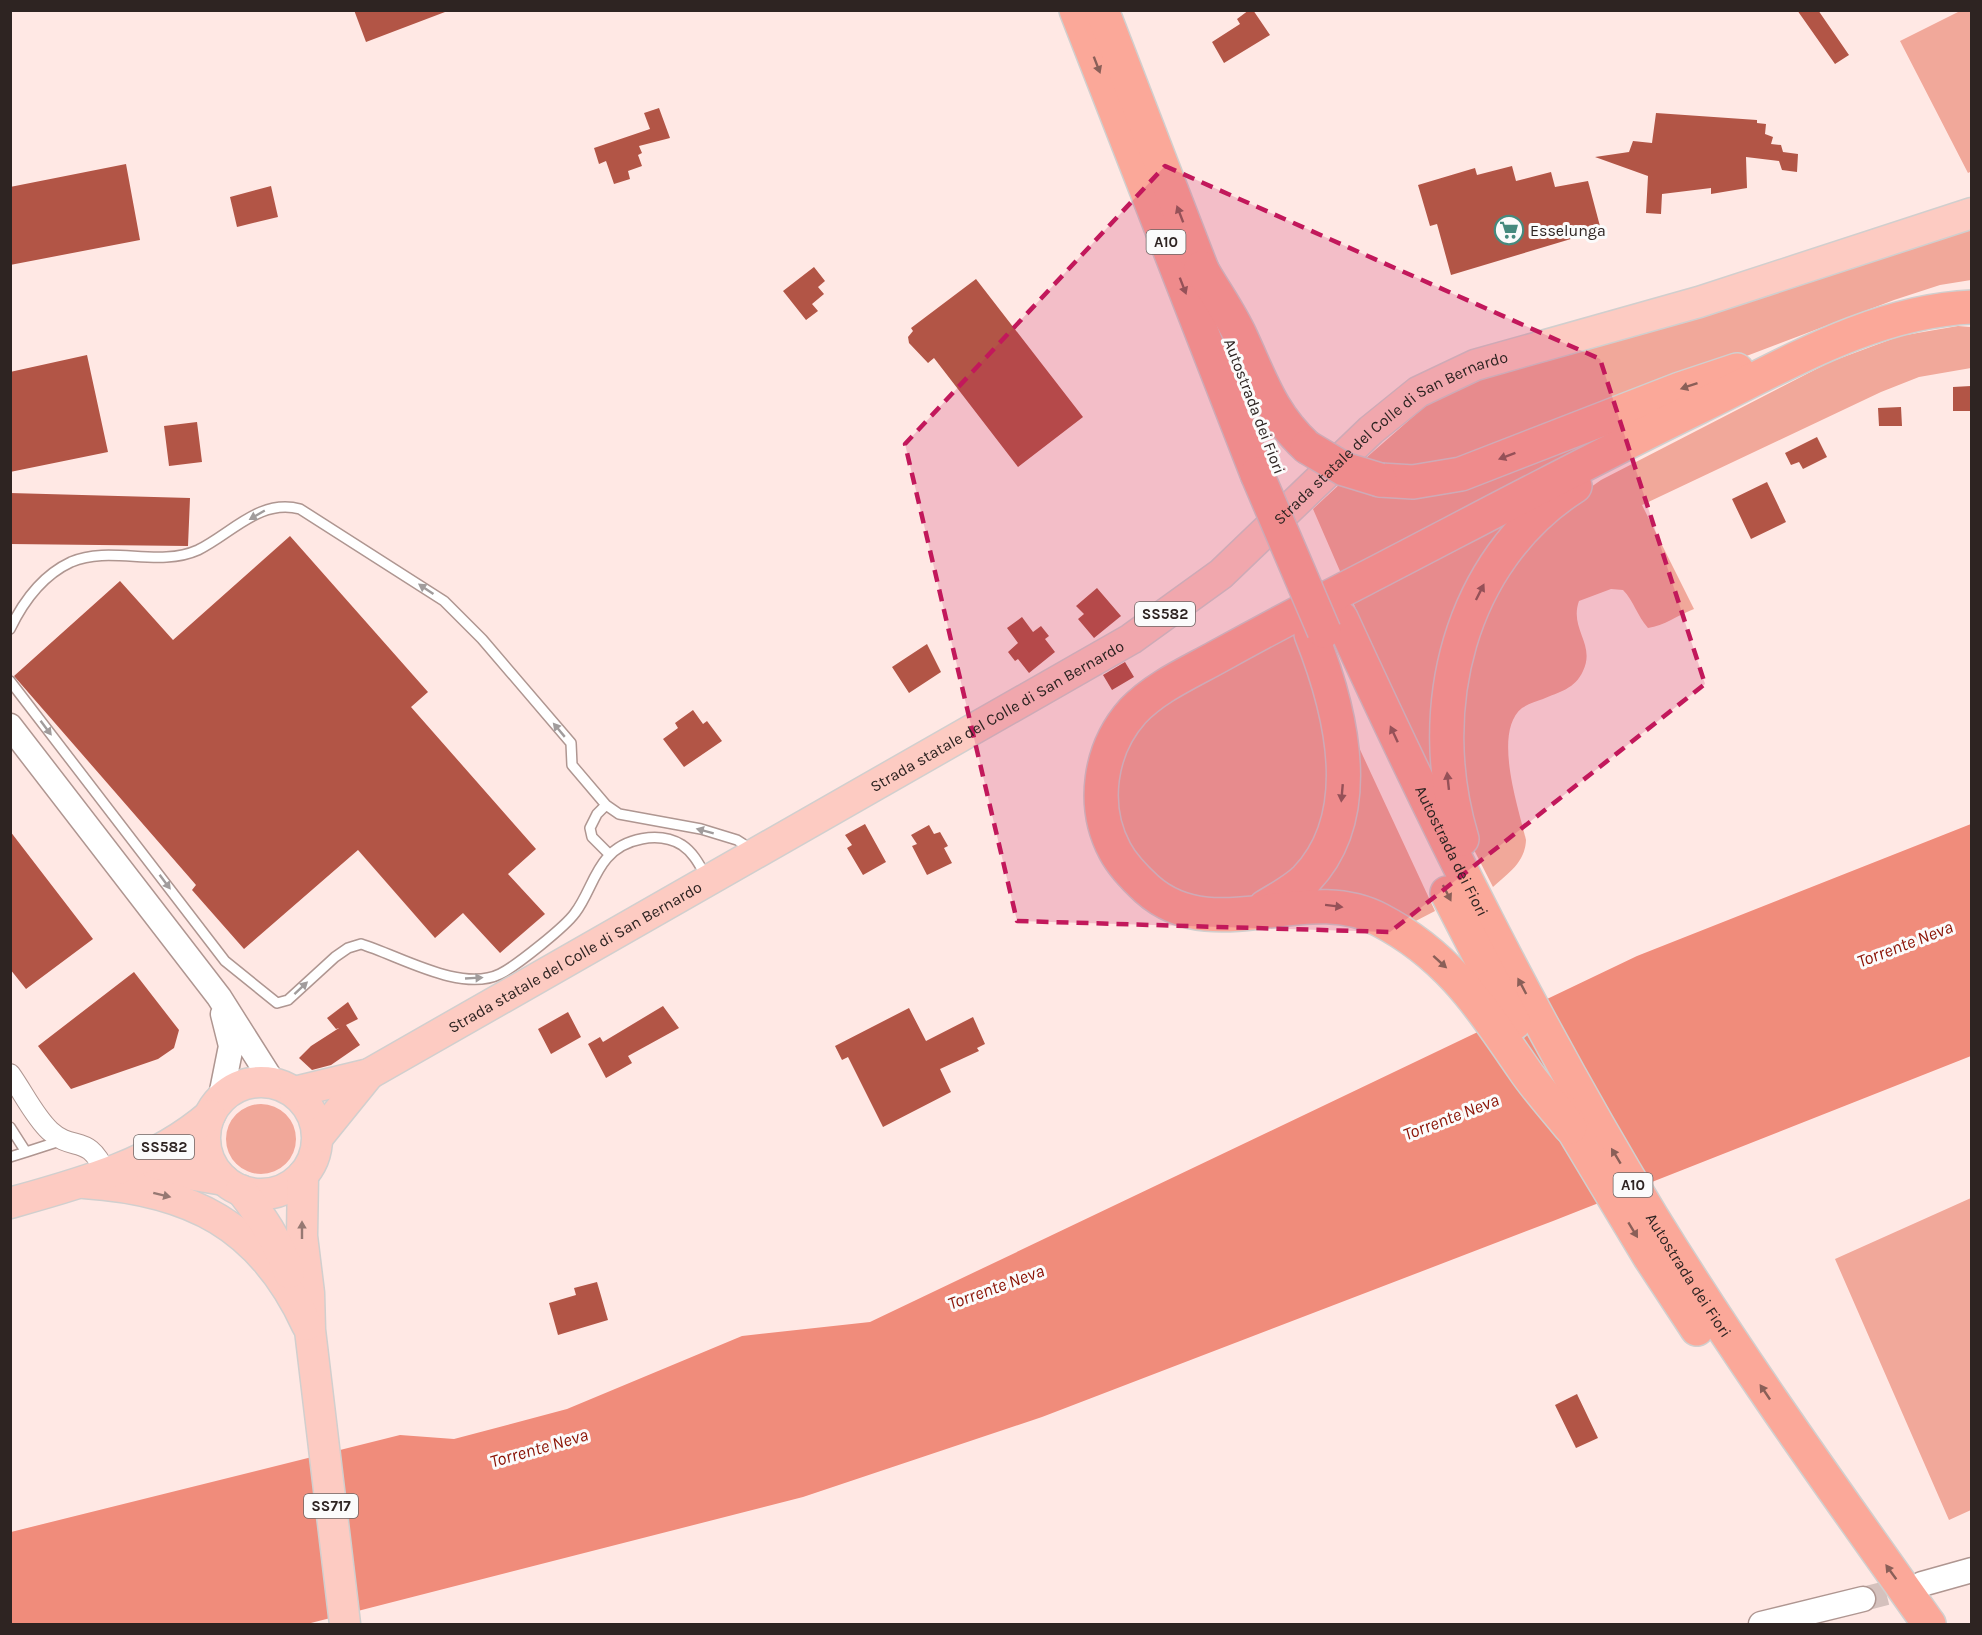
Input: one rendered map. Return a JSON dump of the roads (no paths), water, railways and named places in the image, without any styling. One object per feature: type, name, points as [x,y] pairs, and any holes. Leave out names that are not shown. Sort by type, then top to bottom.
[{"type":"highway","name":"Autostrada dei Fiori","points":[[1076,10],[1267,468],[1286,544],[1326,628],[1406,760],[1475,923],[1570,1127],[1649,1256],[1789,1447],[1929,1624]]},
{"type":"highway","name":"Autostrada dei Fiori","points":[[1101,10],[1201,268],[1267,468],[1326,628]]},
{"type":"highway","points":[[1201,268],[1240,335],[1269,402],[1280,420],[1307,447],[1344,469],[1380,480],[1413,482],[1439,480],[1461,474],[1729,372],[1786,364]]},
{"type":"highway","points":[[1570,1127],[1525,1072],[1468,990],[1420,945],[1375,917],[1336,906],[1317,905],[1224,916],[1188,911],[1154,895],[1125,867],[1107,833],[1102,814],[1101,795],[1106,757],[1127,719],[1146,699],[1191,671],[1288,618],[1635,438],[1786,364],[1896,319],[1917,314],[1971,308]]},
{"type":"highway","points":[[1475,923],[1448,785],[1445,740],[1448,695],[1459,643],[1478,594],[1510,544],[1543,510],[1635,438]]},
{"type":"highway","points":[[1256,913],[1295,889],[1317,865],[1337,822],[1341,799],[1342,738],[1332,692],[1326,628]]},
{"type":"highway","name":"Autostrada dei Fiori","points":[[1475,923],[1641,1198],[1722,1327],[1789,1447],[1901,1624]]},
{"type":"main road","name":"Strada statale del Colle di San Bernardo","points":[[284,1088],[369,1074],[709,882],[1131,639],[1221,574],[1371,430],[1418,392],[1475,365],[1698,302],[1971,213]]},
{"type":"main road","name":"Strada statale del Colle di San Bernardo","points":[[318,1137],[369,1074]]},
{"type":"main road","points":[[255,1083],[284,1088],[311,1112],[318,1137],[316,1152],[303,1175],[287,1189],[271,1194],[254,1194],[232,1185],[213,1166],[206,1150],[206,1132],[215,1108],[236,1088],[255,1083]]},
{"type":"main road","name":"SS582","points":[[10,1203],[101,1176],[175,1142],[215,1108]]},
{"type":"main road","name":"SS582","points":[[101,1176],[176,1172],[232,1185]]},
{"type":"main road","name":"SS717","points":[[303,1175],[302,1236],[309,1293],[304,1317]]},
{"type":"main road","points":[[101,1176],[128,1186],[181,1199],[227,1223],[265,1257],[304,1317]]},
{"type":"main road","name":"SS717","points":[[232,1185],[260,1214],[279,1247],[304,1317],[316,1387],[345,1624]]},
{"type":"street","points":[[10,726],[219,997],[284,1088]]},
{"type":"street","points":[[215,1108],[231,1046],[219,997]]},
{"type":"street","points":[[10,1074],[49,1130],[63,1140],[85,1144],[99,1158],[101,1176]]},
{"type":"street","points":[[1922,1584],[1971,1570]]},
{"type":"street","points":[[1761,1624],[1863,1599]]},
{"type":"lane","points":[[10,629],[34,590],[69,563],[95,555],[174,556],[197,550],[270,507],[287,506],[300,509],[444,601],[482,639],[571,743],[572,765],[606,805],[619,814],[701,829],[737,840],[758,854]]},
{"type":"lane","points":[[10,681],[225,961],[277,1003],[288,1000],[348,948],[360,944],[450,977],[475,980],[500,974],[576,913],[597,871],[610,855],[632,840],[668,840],[681,844],[694,856],[709,882]]},
{"type":"lane","points":[[606,805],[592,820],[590,828],[592,837],[610,855]]},
{"type":"lane","points":[[10,1127],[26,1152]]},
{"type":"lane","points":[[10,1157],[63,1140]]},
{"type":"water","name":"Torrente Neva","points":[[1971,824],[1971,1056],[1553,1221],[1042,1417],[803,1497],[307,1624],[11,1624],[11,1532],[400,1435],[454,1439],[567,1409],[742,1336],[870,1322],[1637,956]]},
{"type":"tunnel","points":[[1863,1599],[1919,1585]]},
{"type":"place","name":"Esselunga","points":[[1509,230]]}]
